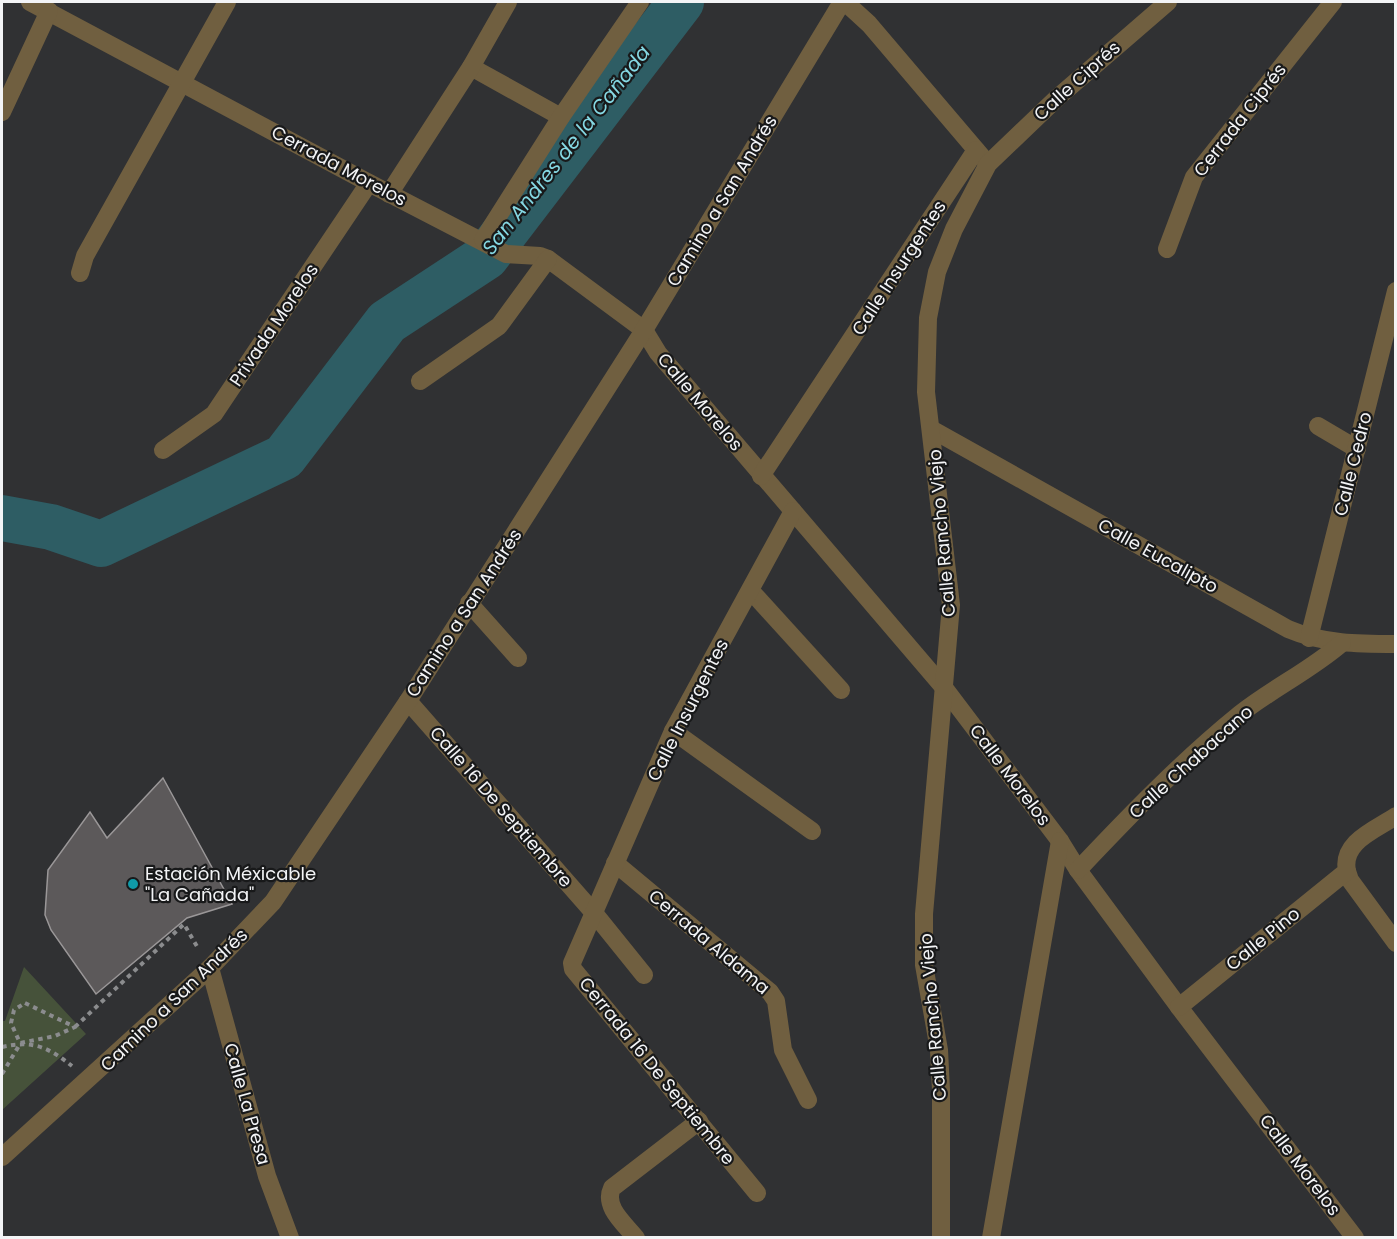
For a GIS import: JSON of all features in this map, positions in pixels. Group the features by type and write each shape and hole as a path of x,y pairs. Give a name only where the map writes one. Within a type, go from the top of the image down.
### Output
{"street":[{"name":"Cerrada Morelos","path":"30,2 389,194 486,241 506,254 540,256 548,259 644,330"},
{"path":"80,273 85,256 227,2"},
{"path":"389,194 471,67 508,2"},
{"path":"486,241 561,117 640,2"},
{"path":"844,2 869,24 982,157"},
{"name":"Camino a San Andrés","path":"2,1157 210,968 273,902 408,701 644,330 844,2"},
{"name":"Calle Ciprés","path":"982,157 1057,98 1168,2"},
{"name":"Cerrada Ciprés","path":"1167,249 1194,177 1333,2"},
{"path":"2,112 49,11"},
{"path":"471,67 561,117"},
{"name":"Calle Rancho Viejo","path":"940,1238 939,1050 924,965 924,924 951,604 933,430 926,392 926,358 928,318 937,272 982,157"},
{"name":"Calle Insurgentes","path":"761,476 982,157"},
{"name":"Privada Morelos","path":"163,450 214,414 369,183"},
{"path":"420,381 499,326 548,259"},
{"name":"Calle Cedro","path":"1309,638 1395,291"},
{"name":"Calle Morelos","path":"644,330 658,353 761,476 945,689 1060,841 1078,870 1179,1007 1355,1238"},
{"path":"1318,426 1357,449"},
{"name":"Calle Eucalipto","path":"933,430 1288,629 1309,638 1342,643 1395,644"},
{"name":"Calle Insurgentes","path":"594,913 673,732 793,511"},
{"path":"751,591 841,690"},
{"path":"469,603 519,658"},
{"name":"Calle Chabacano","path":"1078,870 1132,813 1241,713 1324,659 1342,643"},
{"name":"Calle 16 De Septiembre","path":"408,701 594,913 644,975"},
{"path":"673,732 812,831"},
{"path":"1395,816 1351,846 1347,854 1347,871 1350,880 1395,944"},
{"path":"991,1238 1060,841"},
{"name":"Cerrada Aldama","path":"615,863 770,992 776,1001 783,1050 808,1100"},
{"name":"Calle Pino","path":"1179,1007 1347,871"},
{"name":"Cerrada 16 De Septiembre","path":"594,913 573,956 573,969 757,1193"},
{"name":"Calle La Presa","path":"210,968 267,1176 290,1238"},
{"path":"636,1238 611,1207 609,1197 612,1188 699,1121"}],"path":[{"path":"2,1047 55,1036 75,1027 184,924 210,968"},
{"path":"20,1043 11,1023 14,1010 25,1003 75,1027"},
{"path":"20,1043 51,1049 89,1080"},
{"path":"2,1074 20,1043"}],"green space":[{"path":"24,967 86,1034 2,1110 2,1021 5,1021"}],"building":[{"name":"Estación Méxicable \"La Cañada\"","path":"163,778 232,904 187,918 96,994 51,930 45,915 48,870 90,812 107,838"}],"waterway":[{"name":"San Andres de la Cañada","path":"2,518 51,527 101,544 284,457 387,322 486,257 681,2"}],"place":[{"name":"Estación Méxicable \"La Cañada\"","path":"133,884"}]}
